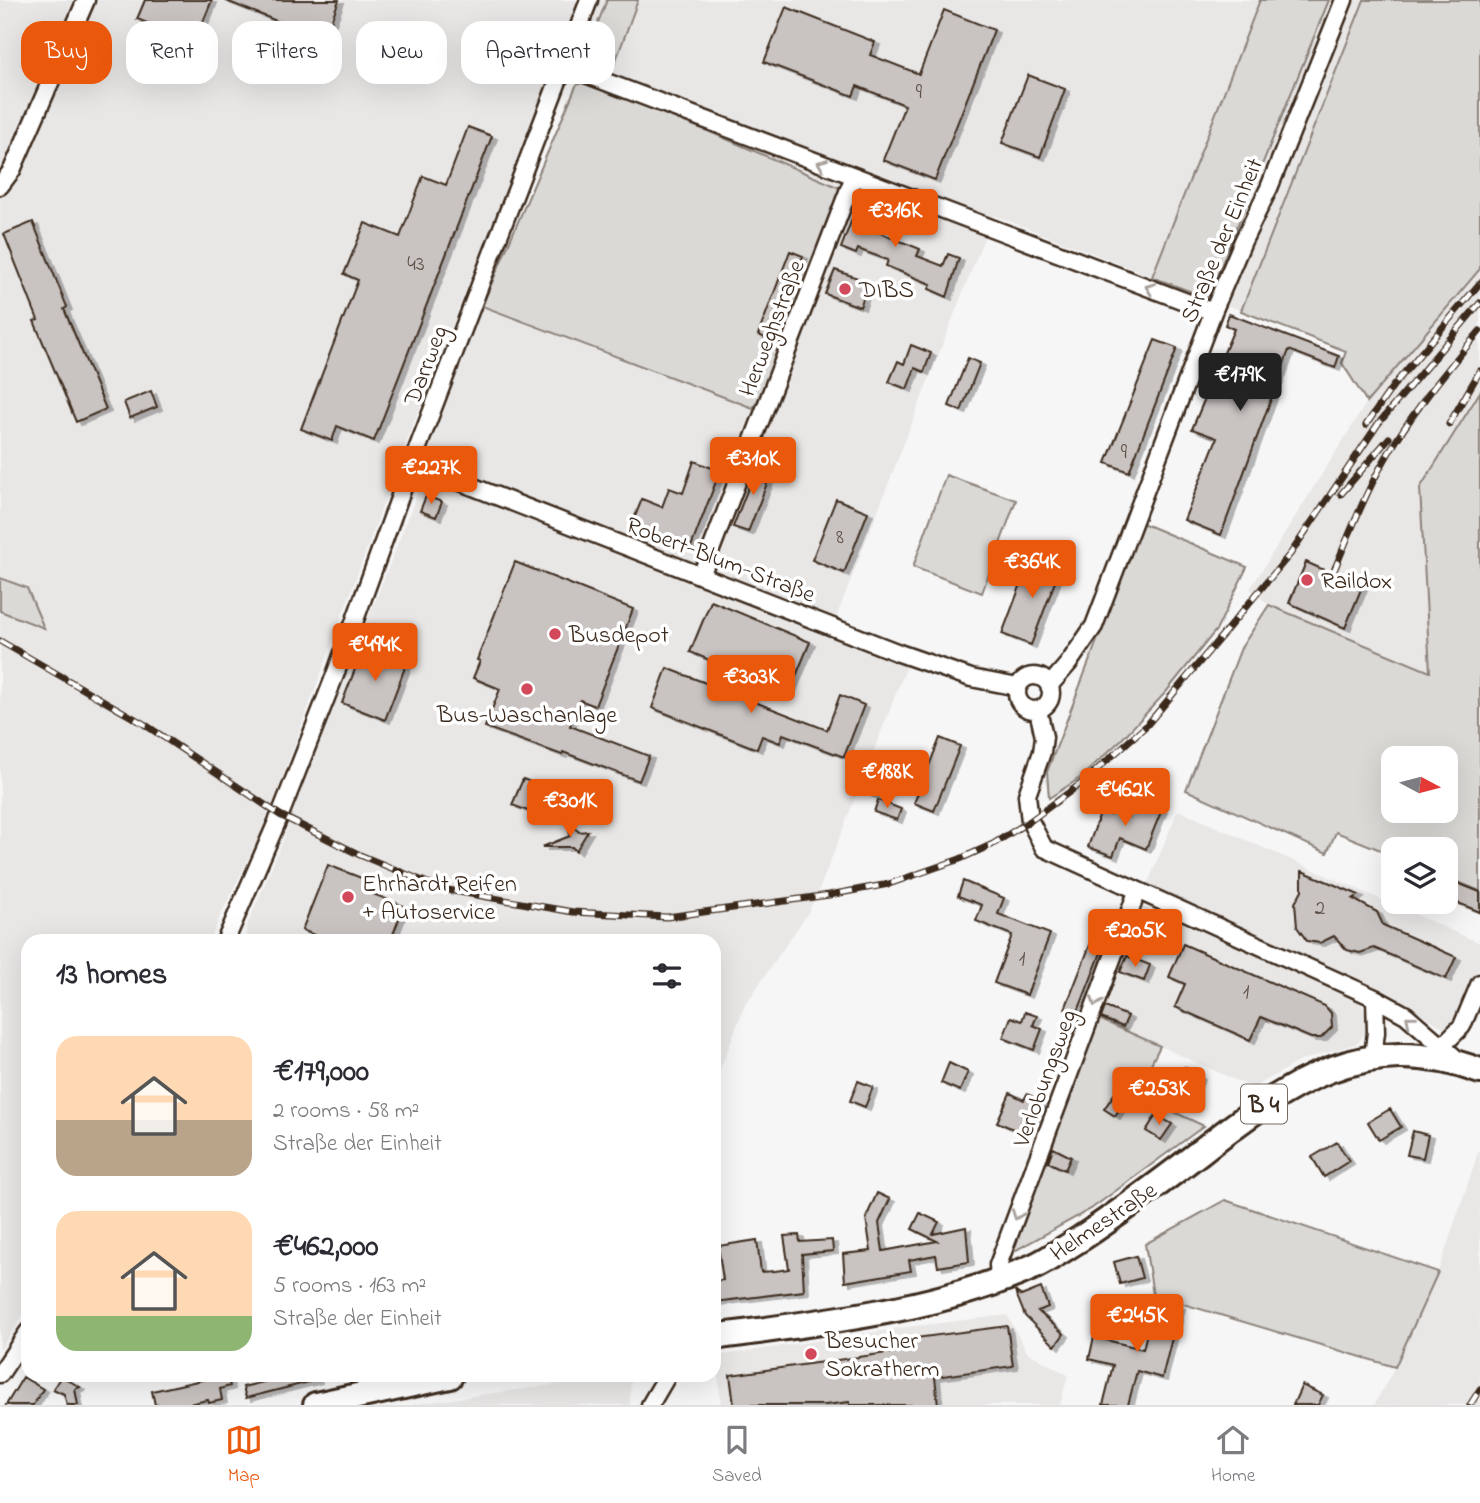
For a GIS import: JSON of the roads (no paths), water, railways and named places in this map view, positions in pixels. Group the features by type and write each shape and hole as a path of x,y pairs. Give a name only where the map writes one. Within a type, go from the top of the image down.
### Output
{"main road":[{"name":"Helmestraße","path":"721,1336 934,1300 1036,1266 1094,1230 1251,1112 1309,1078 1373,1057 1401,1055 1426,1057 1472,1068"},
{"path":"317,1405 422,1382"}],"street":[{"path":"0,186 12,170 86,0"},
{"name":"Darrweg","path":"581,21 589,0"},
{"name":"Straße der Einheit","path":"1038,710 1047,704 1051,697 1049,686 1094,626 1213,312 1242,241 1269,188 1345,0"},
{"name":"Darrweg","path":"229,934 280,816 330,688 412,463 557,84"},
{"path":"611,84 1213,312"},
{"name":"Herweghstraße","path":"701,576 854,176"},
{"name":"Robert-Blum-Straße","path":"412,463 958,674 1018,687"},
{"path":"1049,686 1042,678 1028,677 1016,692 1022,706 1038,710 1044,737 1042,752 1027,795 1030,821 1044,848 1375,999 1406,1015 1472,1068"},
{"name":"Verlobungsweg","path":"999,1280 998,1265 1137,892"},
{"path":"1442,1046 1462,1026 1480,983"},
{"path":"1373,1057 1376,1032 1375,999"},
{"path":"0,1374 21,1342"},
{"path":"650,1405 663,1382"}],"railway":[{"path":"1366,425 1393,386 1480,283"},
{"path":"0,641 144,724 280,815 360,855 442,889 573,912 667,917 889,884 960,859 993,844 1083,782 1147,725 1291,553 1378,424 1480,303"},
{"path":"1333,573 1366,495 1390,451 1426,398 1480,331"},
{"path":"1449,424 1480,371"},
{"path":"1341,494 1389,438"},
{"path":"1470,1405 1480,1389"}],"place":[{"name":"DIBS","path":"845,289"},
{"name":"Raildox","path":"1307,580"},
{"name":"Busdepot","path":"555,634"},
{"name":"Bus-Waschanlage","path":"527,689"},
{"name":"Ehrhardt Reifen + Autoservice","path":"348,897"},
{"name":"Besucher Sokratherm","path":"811,1354"}]}
